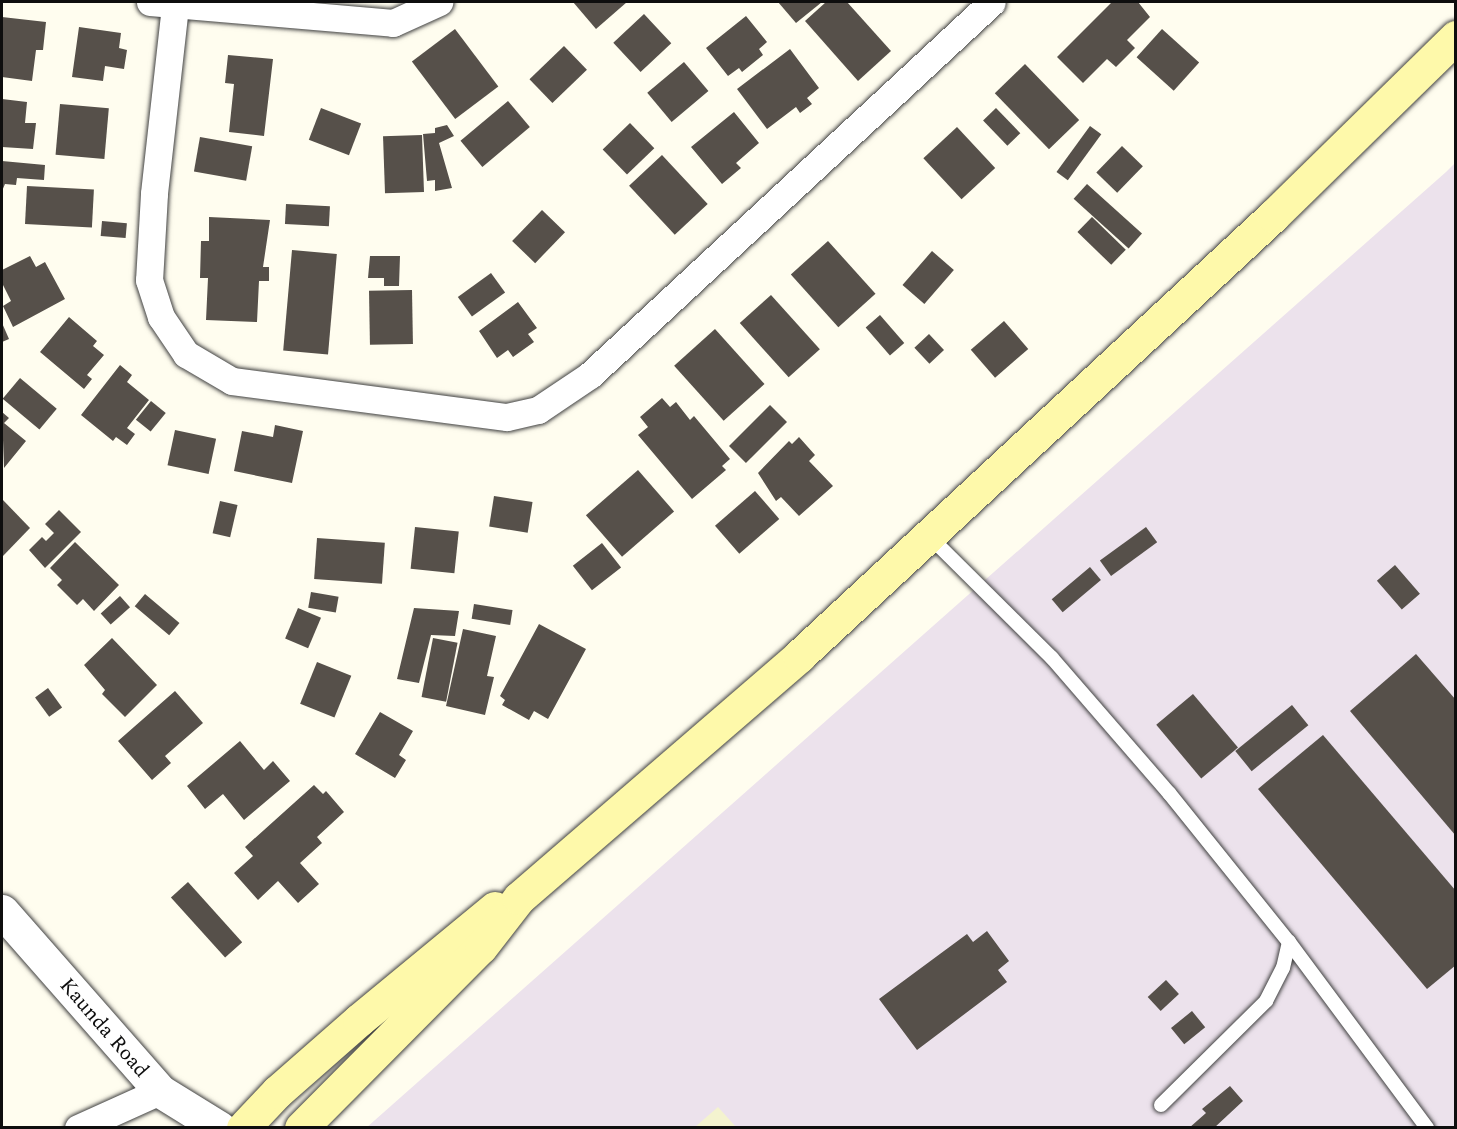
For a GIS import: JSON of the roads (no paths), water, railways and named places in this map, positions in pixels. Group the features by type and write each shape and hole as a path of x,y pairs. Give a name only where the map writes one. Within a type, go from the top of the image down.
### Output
{"main road":[{"path":"306,1121 481,946 519,898 698,746 1273,216 1455,37"},
{"path":"243,1128 277,1092 440,951 495,908 519,898"}],"street":[{"path":"439,2 393,23 162,4 149,280 161,317 186,354 232,381 507,417 538,410 590,375 992,2"},
{"name":"Kaunda Road","path":"2,911 160,1091 220,1128"},
{"path":"78,1128 160,1091"}],"lane":[{"path":"927,535 1052,658 1169,793 1289,942 1427,1128"},
{"path":"1161,1105 1266,1001 1283,968 1289,942"}]}
